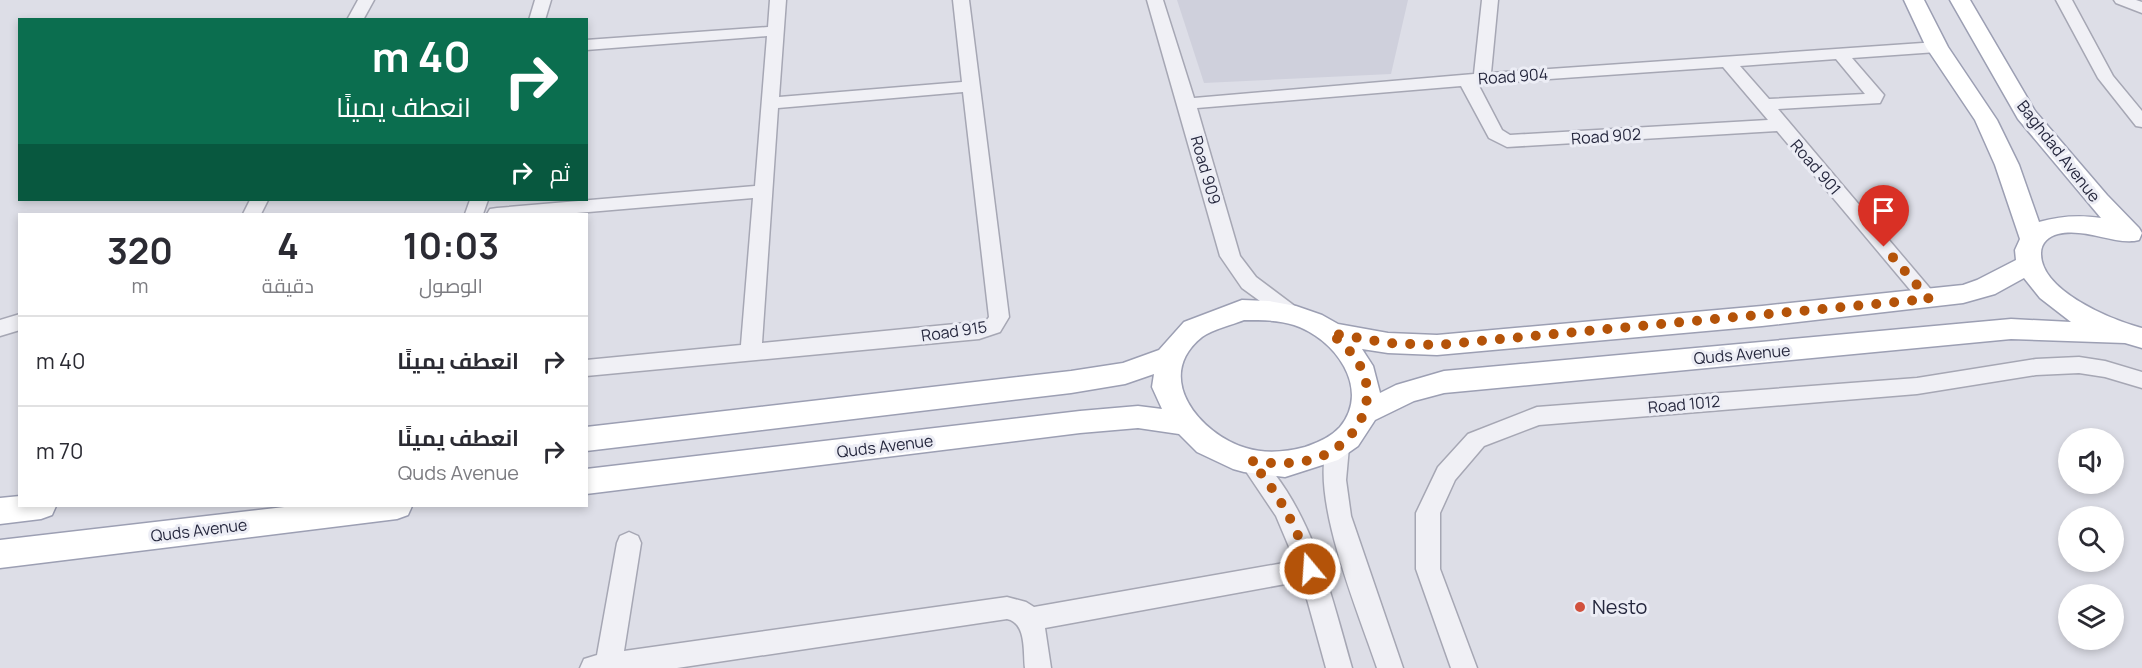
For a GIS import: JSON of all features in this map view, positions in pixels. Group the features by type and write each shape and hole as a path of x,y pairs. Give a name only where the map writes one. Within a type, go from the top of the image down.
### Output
{"main road":[{"path":"1914,0 1937,47 1986,120 2007,165 2038,279 2052,295 2073,310 2097,324 2133,336"},
{"name":"Baghdad Avenue","path":"1960,0 2026,114 2098,201 2135,236"},
{"path":"1330,333 1388,343 1437,345 1929,299 1963,294 1986,287 2031,251 2046,228 2069,224 2097,226 2135,236"},
{"path":"1242,310 1267,310 1293,315 1330,333 1346,345 1358,360 1365,377 1368,394 1365,412 1351,436 1338,447 1320,456 1298,462 1275,464 1251,461 1212,447 1183,423 1170,401 1165,379 1169,357 1188,332 1217,315 1242,310"},
{"name":"Quds Avenue","path":"1365,412 1406,393 1444,382 2011,329 2044,328 2133,336"},
{"path":"588,439 1071,382 1125,373 1169,357"},
{"name":"Quds Avenue","path":"588,482 1080,422 1138,417 1183,423"},
{"path":"0,511 30,507"},
{"name":"Quds Avenue","path":"0,554 389,507"}],"street":[{"path":"356,18 366,0"},
{"path":"538,18 543,0"},
{"path":"751,353 778,0"},
{"name":"Road 915","path":"588,368 980,331 993,327 999,317 962,0"},
{"name":"Road 909","path":"1155,0 1233,263 1250,284 1293,315"},
{"path":"1474,79 1490,0"},
{"path":"2064,0 2106,78 2139,113"},
{"path":"2122,0 2142,8"},
{"path":"588,45 776,31"},
{"name":"Road 904","path":"1187,104 1474,79 1937,47"},
{"path":"1763,105 1874,99 1875,95 1840,54"},
{"name":"Road 901","path":"1728,62 1929,299"},
{"name":"Road 902","path":"1474,79 1495,134 1507,141 1779,124"},
{"path":"770,103 972,86"},
{"path":"509,213 764,191"},
{"path":"0,328 18,323"},
{"name":"Road 1012","path":"1464,668 1428,569 1428,513 1446,474 1476,440 1537,416 1917,386 2036,367 2079,365 2105,369 2142,380"},
{"path":"1338,447 1334,480 1339,516 1390,668"},
{"path":"1251,461 1268,481 1303,545 1338,668"},
{"path":"628,543 603,667 1007,608 1020,610 1030,619 1033,625 1038,668"},
{"path":"1030,619 1310,569"}],"shaded area":[{"path":"1177,0 1408,0 1391,74 1204,83"}],"place":[{"name":"Nesto","path":"1580,607"}],"route":[{"path":"1310,569 1303,545 1282,502 1251,461 1275,464 1298,462 1320,456 1338,447 1351,436 1359,424 1365,412 1368,394 1365,377 1358,360 1346,345 1330,333 1388,343 1437,345 1929,299 1884,247"}]}
